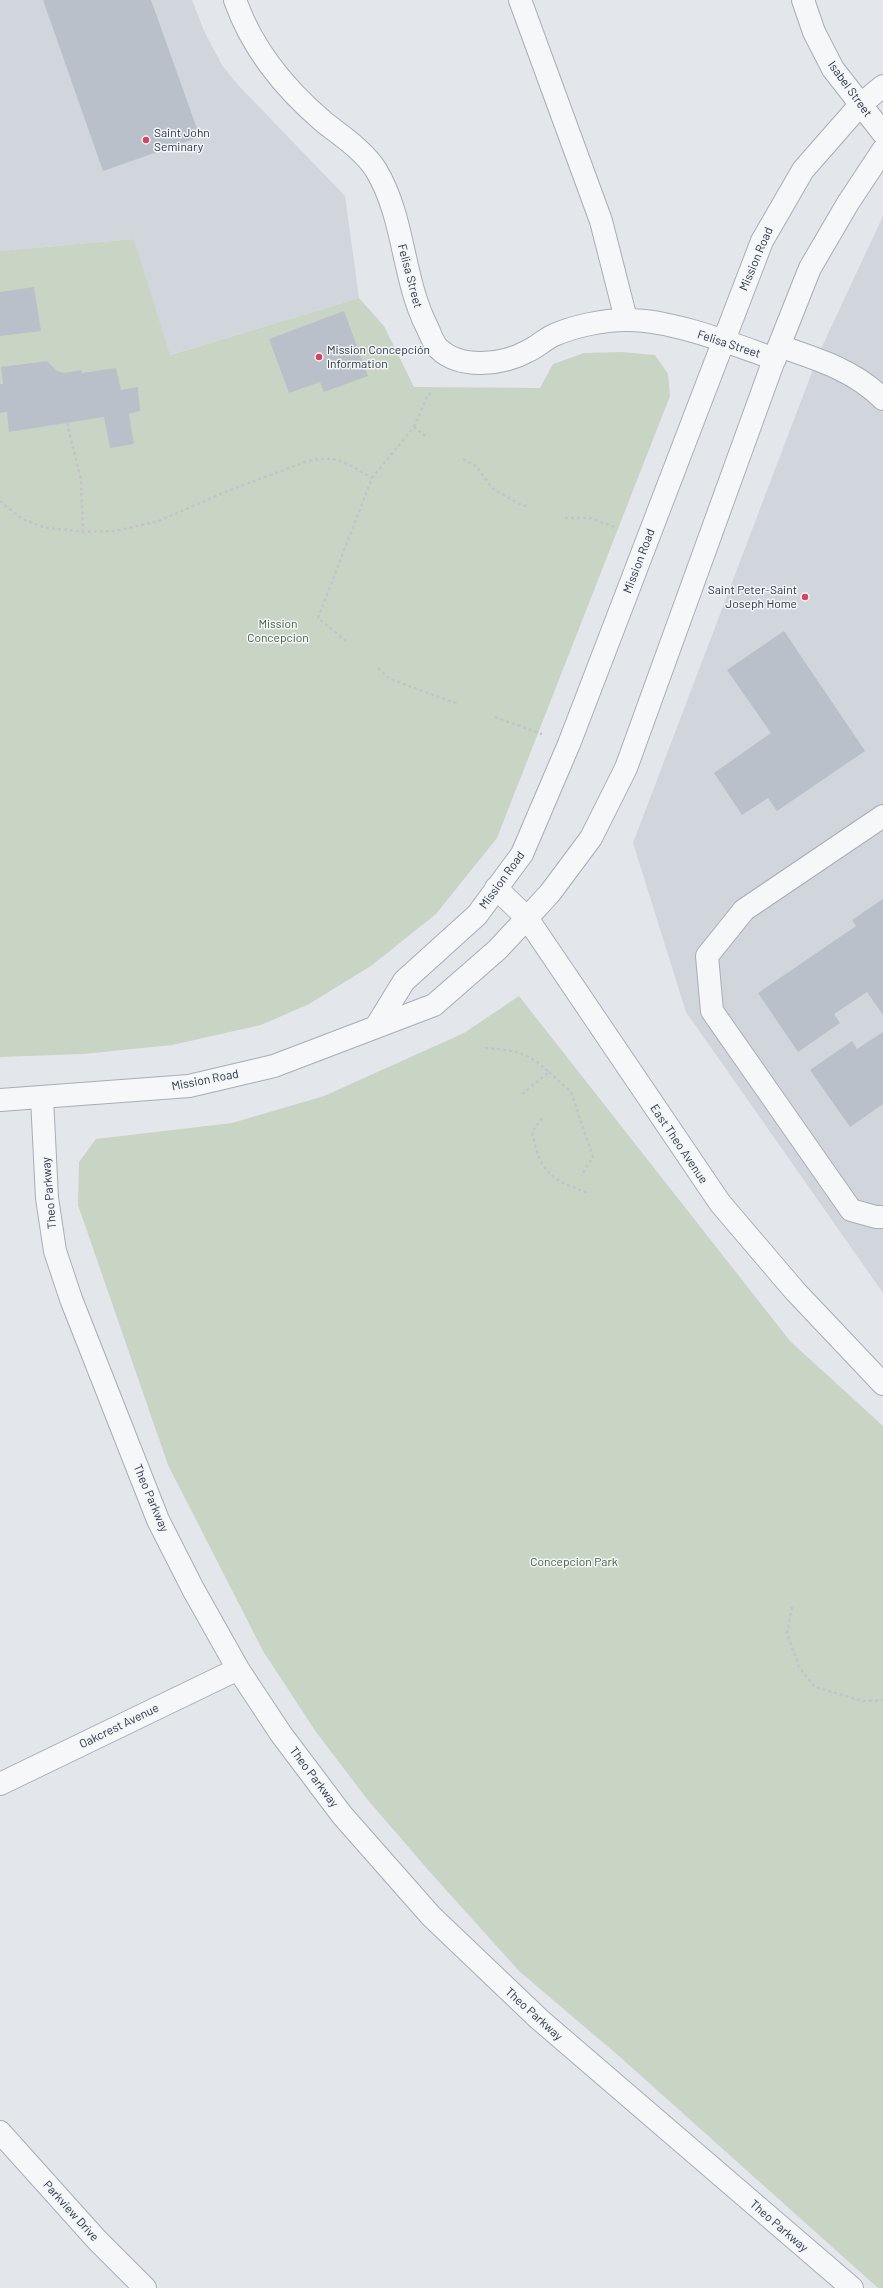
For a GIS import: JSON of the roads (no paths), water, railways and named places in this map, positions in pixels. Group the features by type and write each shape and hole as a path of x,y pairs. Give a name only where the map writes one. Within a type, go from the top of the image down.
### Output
{"street":[{"name":"Felisa Street","path":"235,0 241,17 265,60 296,96 354,145 375,169 390,200 416,305 437,347 458,360 499,363 528,352 554,335 590,325 626,320 668,325 723,341 835,366 872,388 883,399"},
{"path":"520,0 601,221 626,320"},
{"name":"Isabel Street","path":"802,0 814,32 833,69 860,105 883,132"},
{"name":"Mission Road","path":"377,1025 404,981 477,914 522,854 569,744 762,241 803,170 860,105 883,86"},
{"name":"Mission Road","path":"0,1100 189,1086 274,1066 377,1025 434,1005 497,950 527,918 550,893 591,838 626,768 777,352 810,268 848,203 883,150"},
{"path":"883,816 744,910 707,956 712,1012 851,1210 876,1217 883,1217"},
{"name":"East Theo Avenue","path":"496,888 527,918 720,1203 795,1291 883,1384"},
{"name":"Theo Parkway","path":"42,1098 47,1198 55,1251 71,1299 158,1520 193,1589 238,1669 281,1734 342,1815 431,1916 539,2019 852,2288"},
{"name":"Oakcrest Avenue","path":"0,1784 238,1669"},
{"name":"Parkview Drive","path":"0,2132 97,2240 145,2288"}],"place":[{"name":"Saint John Seminary","path":"146,140"},
{"name":"Mission Concepción Information","path":"319,357"},
{"name":"Saint Peter-Saint Joseph Home","path":"805,597"}],"park label":[{"name":"Mission Concepcion","path":"278,631"},
{"name":"Concepcion Park","path":"574,1562"}]}
